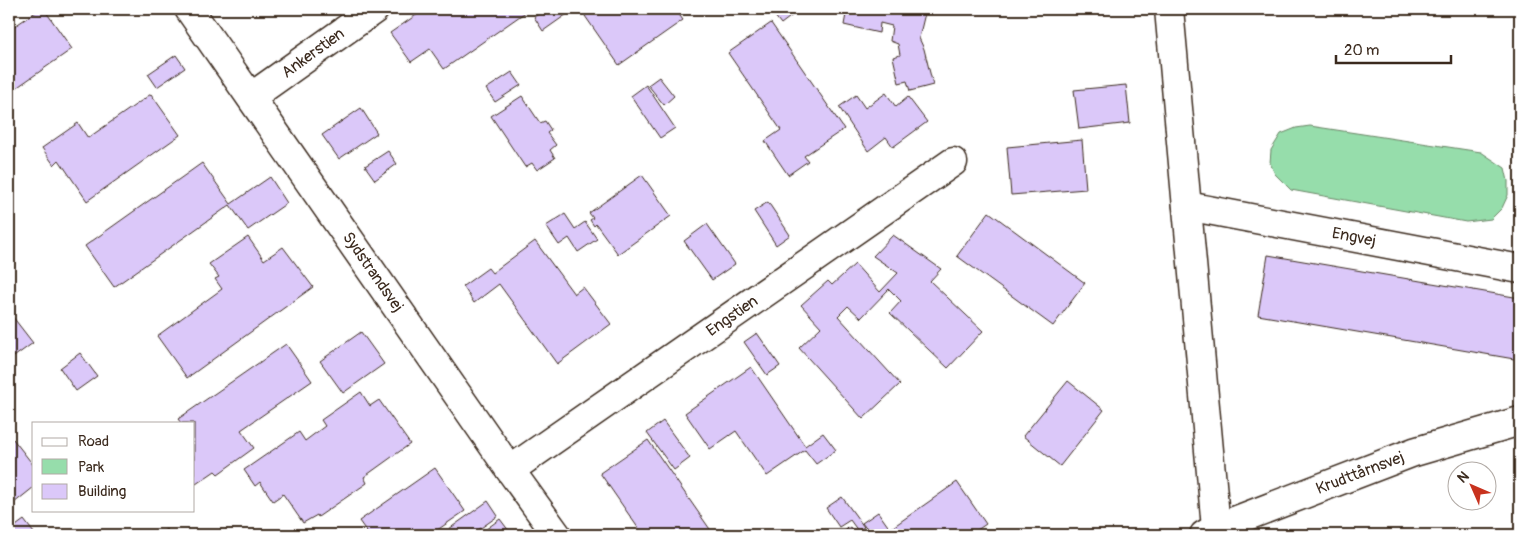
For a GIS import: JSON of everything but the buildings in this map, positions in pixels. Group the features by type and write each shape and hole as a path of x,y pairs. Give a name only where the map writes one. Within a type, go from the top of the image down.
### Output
{"street":[{"name":"Sydstrandsvej","path":"189,9 557,535"},
{"name":"Ankerstien","path":"251,97 375,9"},
{"path":"1169,9 1187,206 1210,532"},
{"name":"Engstien","path":"510,470 953,162"},
{"name":"Engvej","path":"1187,206 1520,269"},
{"name":"Krudttårnsvej","path":"1210,532 1414,452 1520,421"}],"green space":[{"path":"1310,126 1481,152 1505,168 1508,181 1508,195 1502,208 1491,219 1466,222 1291,190 1275,174 1270,163 1271,150 1281,134 1296,128"}]}
